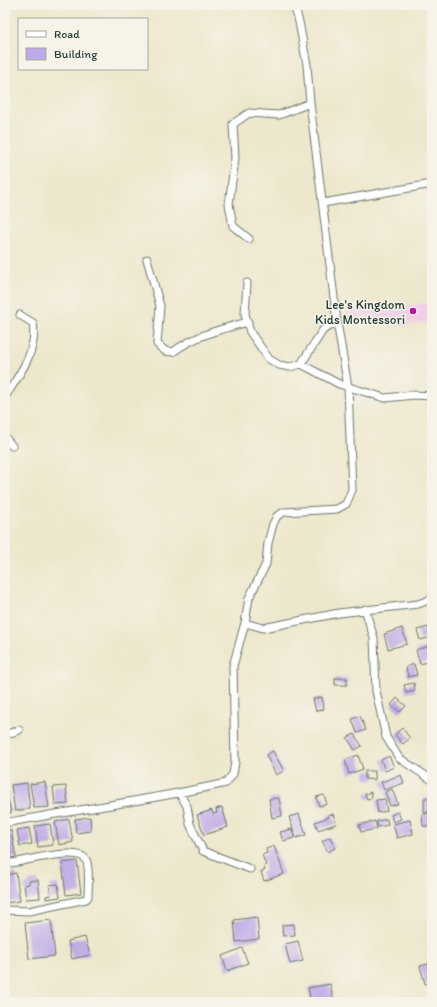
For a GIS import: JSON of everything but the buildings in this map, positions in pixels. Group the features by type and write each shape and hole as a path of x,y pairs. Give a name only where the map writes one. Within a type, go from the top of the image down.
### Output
{"street":[{"path":"5,823 98,806 179,794 226,782 233,774 235,762 233,666 245,623 249,598 266,564 268,543 277,516 284,512 337,509 346,504 352,490 348,387 337,322 310,103 307,65 299,22 294,5"},
{"path":"249,240 233,226 229,204 235,158 233,124 249,113 279,115 310,103"},
{"path":"323,203 432,184"},
{"path":"147,259 160,306 157,344 165,351 173,352 183,344 211,332 248,322"},
{"path":"247,283 245,314 250,332 269,360 279,365 290,367 300,364 323,330 337,322"},
{"path":"5,397 32,351 35,335 33,324 20,315"},
{"path":"300,364 348,387 385,398 414,395 432,396"},
{"path":"5,437 12,446"},
{"path":"245,623 264,628 365,609 402,607 432,599"},
{"path":"365,609 374,638 376,691 386,737 399,758 432,780"},
{"path":"5,735 19,730"},
{"path":"179,794 187,806 190,824 203,851 250,869"},
{"path":"5,864 65,853 82,856 86,859 88,864 88,897 86,899 29,911 5,910"}],"shaded area":[{"path":"429,303 432,322 389,327 385,318 348,320 347,311"}],"place":[{"name":"Lee's Kingdom Kids Montessori","path":"413,311"}]}
